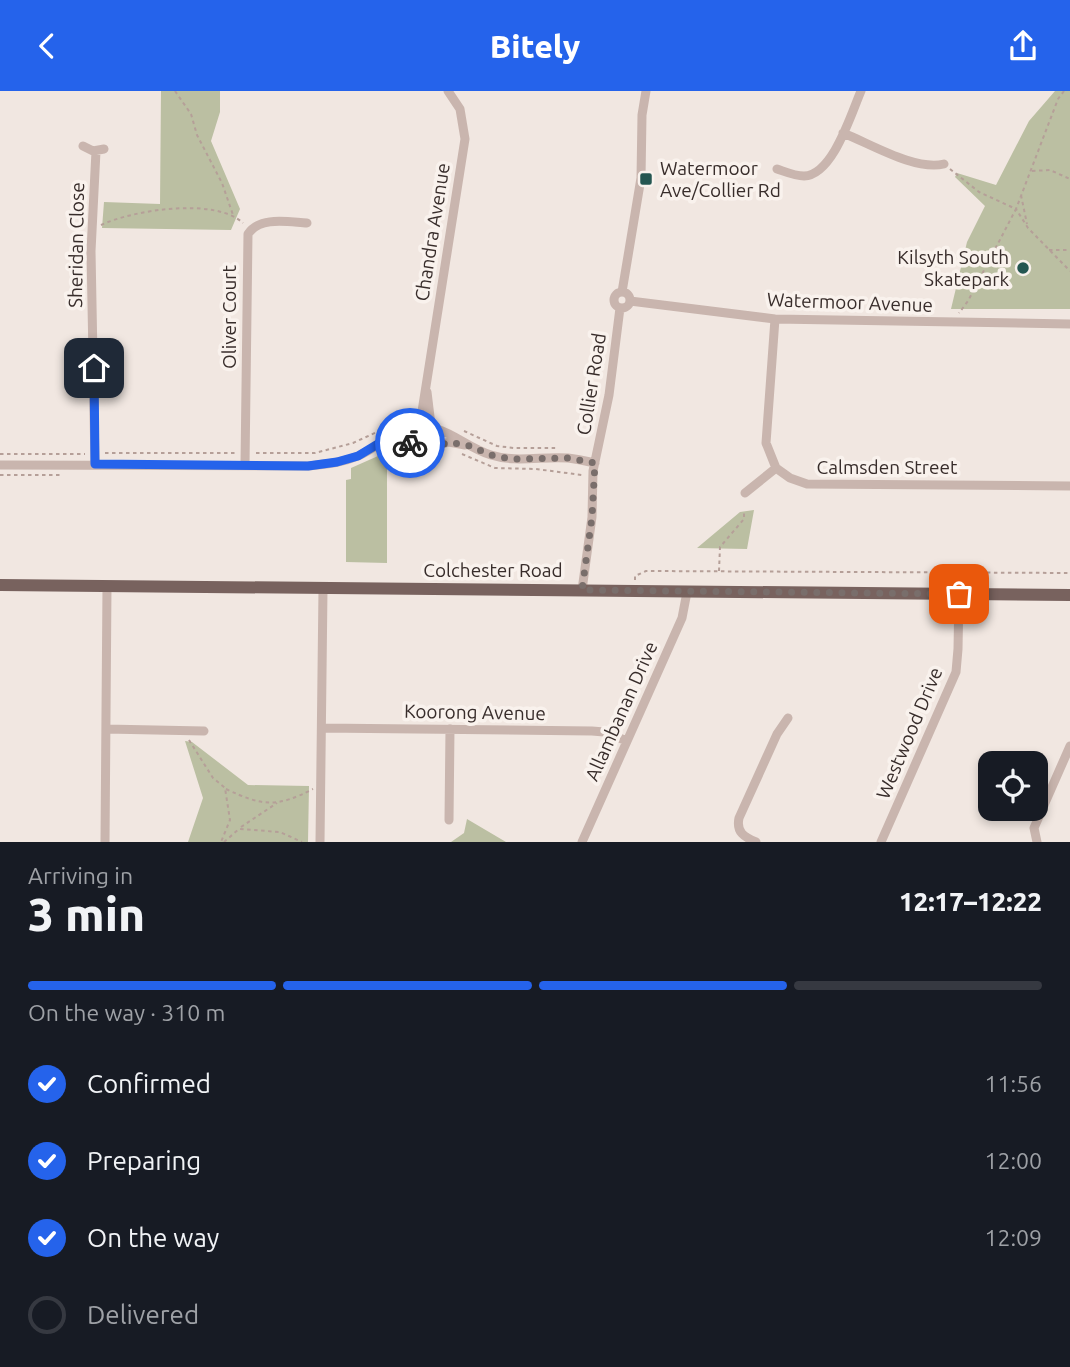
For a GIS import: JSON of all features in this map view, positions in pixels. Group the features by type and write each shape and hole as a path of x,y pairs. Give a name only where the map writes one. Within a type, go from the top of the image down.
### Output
{"main road":[{"name":"Colchester Road","path":"0,585 1070,595"}],"street":[{"name":"Chandra Avenue","path":"416,427 426,383 465,139 463,118 448,91"},
{"path":"622,292 641,178 642,115 646,91"},
{"path":"777,169 804,176 819,171 826,165 861,91"},
{"path":"843,133 919,164 934,166 944,163"},
{"name":"Sheridan Close","path":"82,146 100,150 91,251 95,464"},
{"name":"Oliver Court","path":"245,465 248,234 261,223 307,223"},
{"path":"622,292 629,296 630,301 626,307 620,308 614,299 622,292"},
{"name":"Watermoor Avenue","path":"630,301 775,319 1070,324"},
{"name":"Collier Road","path":"582,590 592,517 595,463 610,395 620,308"},
{"path":"745,493 776,468 766,443 775,319"},
{"name":"Chandra Avenue","path":"426,383 434,427"},
{"path":"0,464 308,466 358,456 397,432 416,427 434,427 491,455 511,459 567,458 595,463"},
{"path":"411,443 416,427"},
{"path":"434,427 438,438 435,446"},
{"path":"386,439 411,443 423,451 449,442 470,446"},
{"name":"Calmsden Street","path":"776,468 790,478 807,484 1070,486"},
{"path":"105,842 107,586"},
{"path":"320,842 323,589"},
{"name":"Allambanan Drive","path":"582,842 682,618 687,592"},
{"name":"Westwood Drive","path":"881,842 956,672 959,594"},
{"path":"756,842 741,834 738,818 777,734 788,718"},
{"name":"Koorong Avenue","path":"322,728 592,731 604,732 627,741"},
{"path":"106,729 204,731"},
{"path":"449,820 450,729"},
{"path":"1034,841 1034,828 1070,746"}],"path":[{"path":"175,91 191,114 197,135 222,183 234,216"},
{"path":"951,323 968,301 1016,209 1058,99 1064,91"},
{"path":"944,163 979,193 1016,209 1028,228 1070,271"},
{"path":"1032,171 1050,170 1070,179"},
{"path":"1021,194 1028,228"},
{"path":"93,229 118,217 203,209 234,216 247,227"},
{"path":"1048,249 1070,250"},
{"path":"103,453 315,453 353,443 394,425"},
{"path":"457,427 497,446 558,448"},
{"path":"0,454 86,454"},
{"path":"719,571 720,547 744,519 744,511"},
{"path":"635,576 646,571 1070,573"},
{"path":"183,730 203,763 225,788 252,801 278,803"},
{"path":"222,842 278,803 321,785"},
{"path":"222,842 230,820 225,788"},
{"path":"239,829 280,832 302,842"}],"green space":[{"path":"161,91 220,91 220,112 211,141 240,209 231,230 102,228 104,202 160,204"},
{"path":"1055,91 1070,91 1070,309 951,309 967,242 985,206 955,177 957,173 996,185 1029,121"},
{"path":"387,452 387,563 346,562 346,480 351,479 351,468"},
{"path":"754,510 747,549 697,548 740,512"},
{"path":"185,741 192,742 248,785 309,786 308,842 188,842 203,798"},
{"path":"467,819 506,842 451,842 464,833"}],"way so far":[{"path":"410,443 423,451 449,442 511,459 567,458 595,463 592,517 582,590 959,594"}],"place":[{"name":"Watermoor Ave/Collier Rd","path":"646,179"},
{"name":"Kilsyth South Skatepark","path":"1023,268"}],"route":[{"path":"94,368 95,464 308,466 358,456 386,439 410,443"}]}
